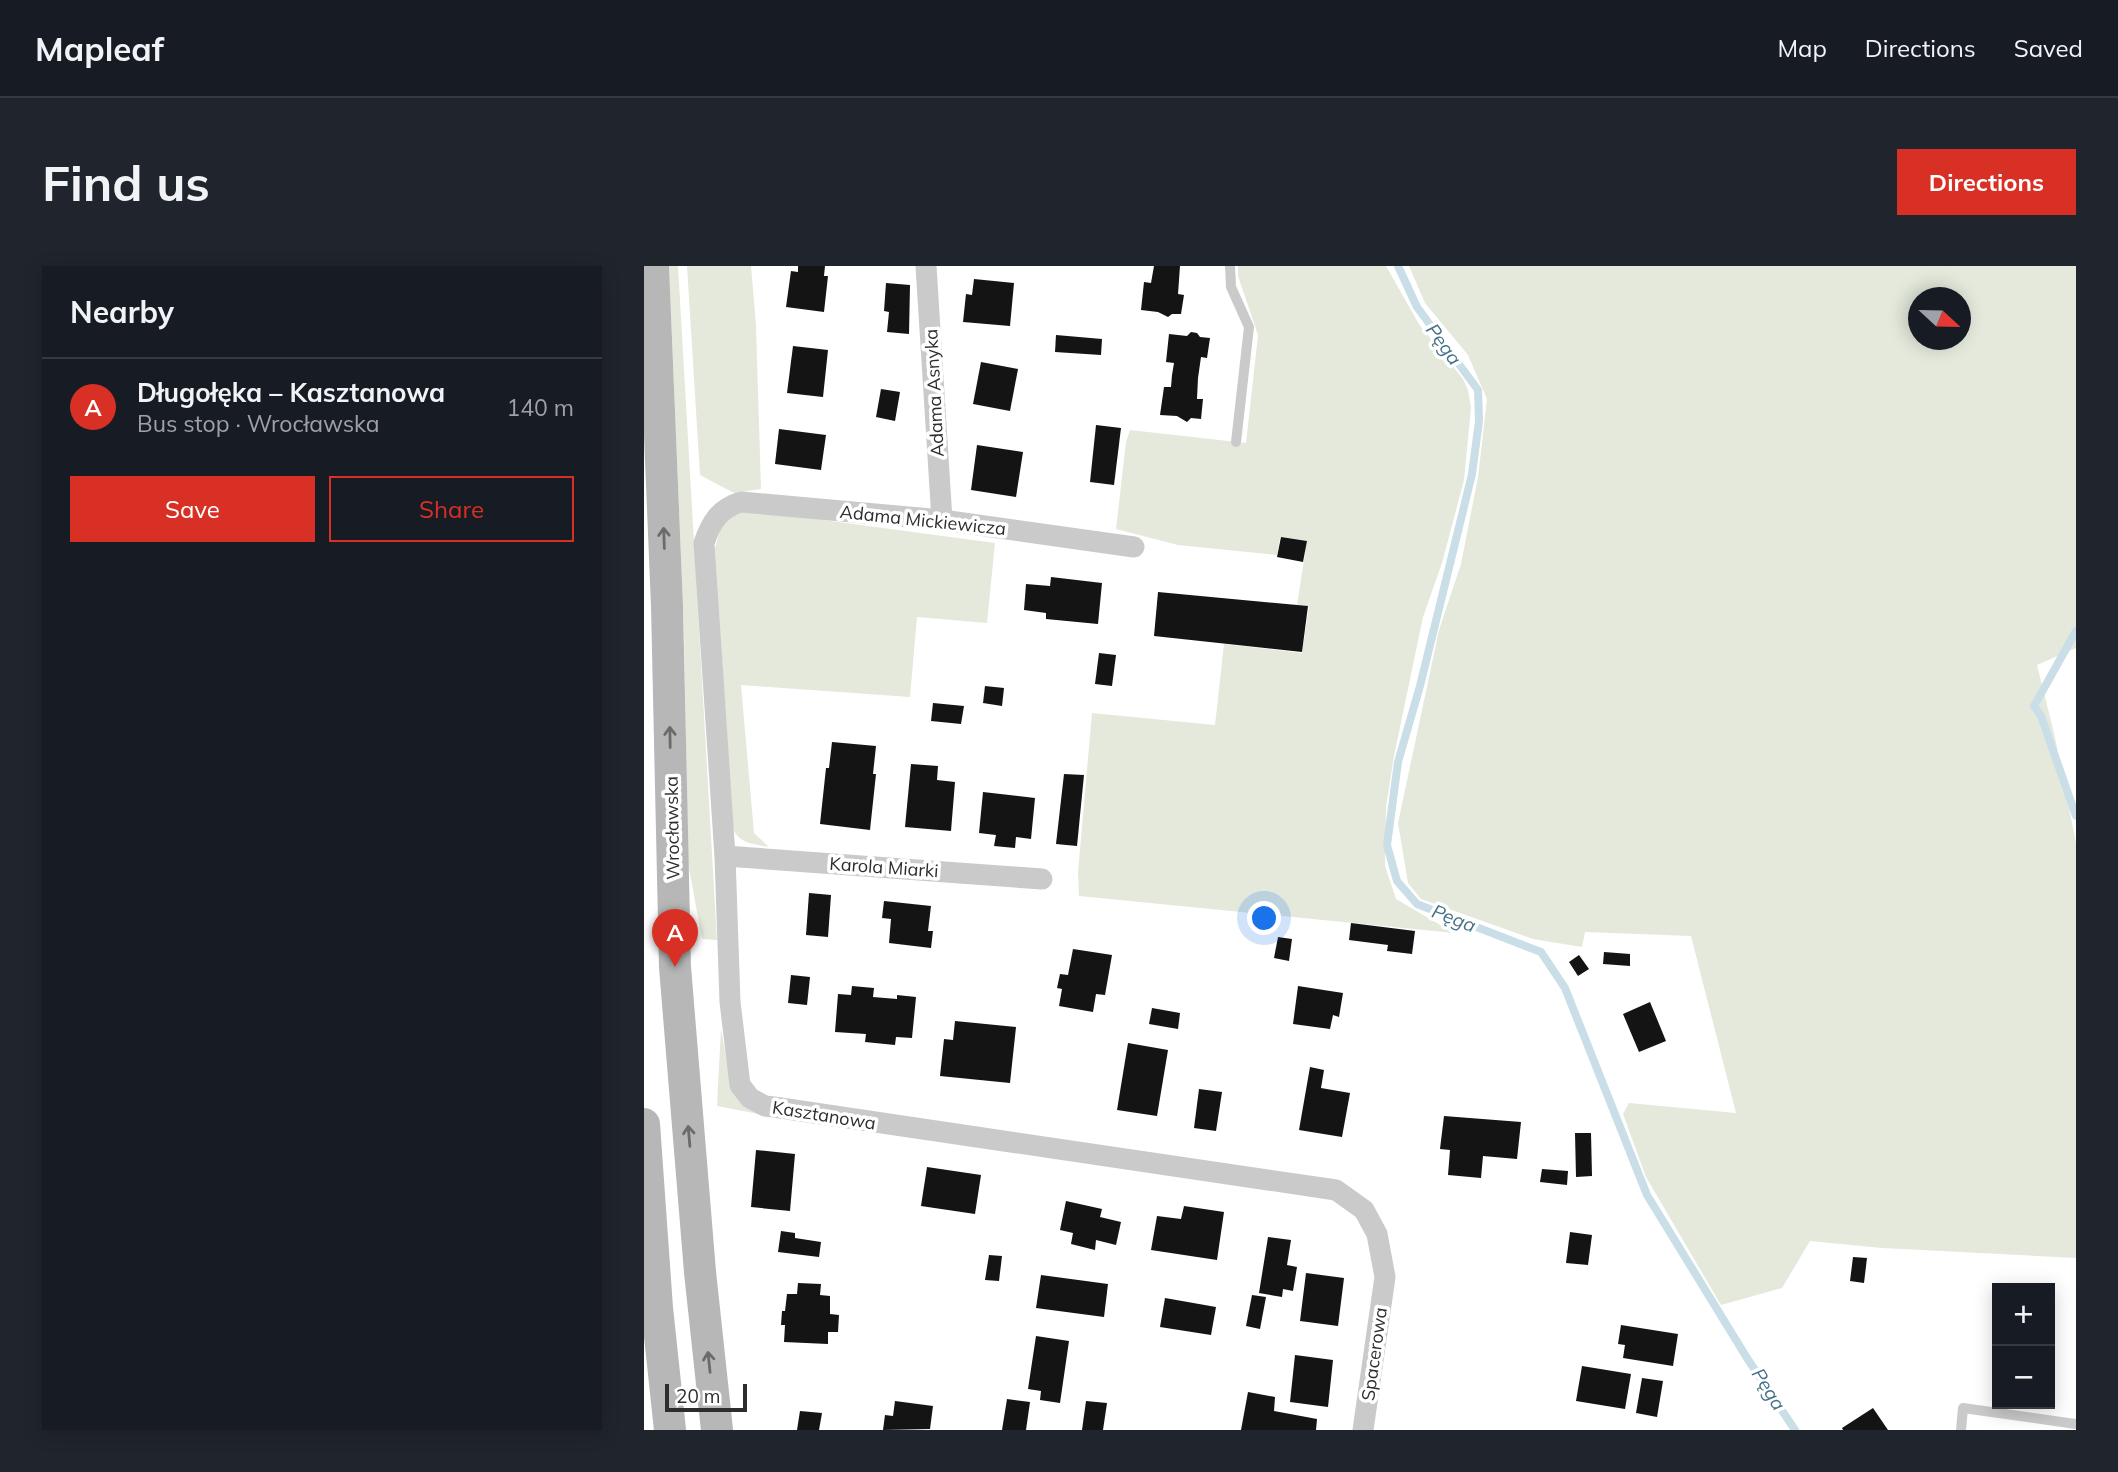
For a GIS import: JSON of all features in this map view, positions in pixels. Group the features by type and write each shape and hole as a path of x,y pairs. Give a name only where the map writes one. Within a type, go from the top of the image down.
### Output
{"main road":[{"name":"Wrocławska","path":"653,266 667,606 675,967 700,1272 717,1430"},
{"path":"644,1124 657,1308 670,1430"}],"street":[{"name":"Adama Asnyka","path":"926,266 942,520"},
{"name":"Adama Mickiewicza","path":"716,517 727,506 741,502 942,520 1134,547"},
{"name":"Kasztanowa","path":"716,517 704,542 725,856 730,1002 740,1085 750,1098 765,1106 1336,1190 1364,1210 1377,1234 1385,1277"},
{"name":"Karola Miarki","path":"725,856 1042,879"},
{"name":"Spacerowa","path":"1363,1430 1385,1277"}],"lane":[{"path":"1230,266 1231,288 1249,327 1236,442"},
{"path":"1961,1430 1963,1408 2076,1424"}],"shaded area":[{"path":"669,266 678,266 717,940 702,939 688,863 684,630"},
{"path":"687,266 751,266 756,325 761,489 734,493 700,475"},
{"path":"1238,266 1386,266 1419,324 1463,379 1468,390 1471,408 1464,480 1442,563 1423,617 1386,807 1385,866 1396,899 1454,933 1079,896 1078,872 1092,713 1215,725 1224,644 1302,653 1309,607 1297,605 1307,541 1280,537 1277,555 1178,545 1116,529 1126,442 1130,430 1246,443 1258,335 1238,276"},
{"path":"1409,266 2076,266 2076,648 2037,665 2076,843 2076,1258 1882,1248 1810,1241 1782,1288 1721,1305 1646,1177 1623,1114 1629,1103 1736,1113 1691,936 1585,932 1582,947 1533,939 1421,899 1408,883 1398,823 1439,630 1461,564 1478,477 1487,399 1468,355 1425,303"},
{"path":"748,510 995,543 987,623 917,617 910,697 741,685 754,833 769,847 739,838 733,829 715,549 724,524 733,516"},
{"path":"721,1029 732,1090 764,1115 717,1106"}],"building":[{"path":"798,266 825,266 824,276 828,276 824,312 786,307 791,271 798,272"},
{"path":"1154,266 1180,266 1178,294 1184,295 1181,314 1168,317 1158,312 1141,310 1144,282 1151,283"},
{"path":"974,279 1014,283 1010,326 963,322 966,294 972,295"},
{"path":"886,283 910,285 909,334 887,332 889,312 884,311"},
{"path":"1191,332 1210,338 1207,358 1201,357 1198,378 1197,399 1203,399 1201,419 1191,418 1187,422 1177,416 1160,415 1164,387 1171,387 1174,363 1166,362 1169,334 1187,336"},
{"path":"1056,335 1102,339 1101,355 1055,352"},
{"path":"793,346 828,350 823,397 787,393"},
{"path":"981,362 1018,369 1010,411 973,404"},
{"path":"881,389 900,392 895,421 876,417"},
{"path":"1096,425 1121,428 1114,485 1090,482"},
{"path":"779,429 826,435 821,470 775,464"},
{"path":"977,445 1023,452 1016,497 971,490"},
{"path":"1281,537 1307,541 1303,562 1277,557"},
{"path":"1051,577 1102,583 1098,624 1046,619 1046,613 1024,610 1026,584 1050,586"},
{"path":"1158,592 1308,606 1302,652 1154,636"},
{"path":"1099,653 1116,655 1112,686 1095,684"},
{"path":"985,686 1004,688 1002,706 983,703"},
{"path":"933,703 964,706 961,724 931,721"},
{"path":"832,742 876,746 870,830 820,824 826,768 829,768"},
{"path":"911,764 938,766 937,780 955,782 951,831 905,827"},
{"path":"1064,774 1084,775 1077,846 1056,844"},
{"path":"983,792 1035,798 1031,839 1016,837 1015,848 994,846 996,835 979,833"},
{"path":"809,893 831,895 828,937 806,935"},
{"path":"884,901 931,906 928,931 933,931 931,948 889,943 891,919 882,918"},
{"path":"1351,923 1415,931 1412,954 1387,951 1388,945 1349,940"},
{"path":"1278,937 1292,939 1289,961 1274,958"},
{"path":"1073,949 1112,955 1105,995 1096,994 1093,1012 1059,1006 1062,989 1057,988 1060,974 1068,975"},
{"path":"1604,952 1630,954 1630,966 1603,964"},
{"path":"1579,955 1589,969 1578,976 1569,962"},
{"path":"791,975 810,977 807,1005 788,1003"},
{"path":"852,986 874,988 873,997 916,997 912,1038 896,1037 895,1045 865,1042 866,1034 835,1032 838,994 851,995"},
{"path":"1298,986 1343,993 1339,1017 1333,1015 1330,1029 1293,1024"},
{"path":"1650,1002 1666,1041 1639,1052 1623,1014"},
{"path":"1152,1008 1180,1013 1178,1029 1149,1024"},
{"path":"955,1021 1016,1027 1010,1083 940,1076 944,1039 953,1040"},
{"path":"1128,1043 1168,1050 1157,1116 1117,1110"},
{"path":"1310,1067 1324,1070 1321,1088 1350,1093 1342,1137 1299,1130"},
{"path":"1199,1089 1222,1092 1216,1131 1194,1128"},
{"path":"1444,1116 1521,1122 1517,1159 1483,1156 1481,1178 1448,1175 1450,1150 1440,1149"},
{"path":"1575,1133 1591,1133 1592,1176 1576,1177"},
{"path":"756,1150 795,1154 790,1211 751,1207"},
{"path":"927,1167 981,1175 975,1214 921,1206"},
{"path":"1542,1169 1568,1171 1567,1185 1540,1182"},
{"path":"1066,1201 1102,1209 1100,1217 1121,1222 1116,1245 1096,1240 1095,1250 1071,1244 1073,1233 1060,1230"},
{"path":"1184,1206 1224,1212 1217,1260 1151,1250 1157,1216 1181,1219"},
{"path":"781,1231 795,1233 795,1238 821,1242 819,1257 778,1252"},
{"path":"1570,1232 1592,1235 1588,1265 1566,1263"},
{"path":"1268,1237 1291,1240 1287,1265 1297,1267 1293,1291 1283,1289 1282,1297 1259,1293"},
{"path":"989,1255 1002,1256 999,1281 985,1280"},
{"path":"1853,1257 1867,1258 1864,1283 1850,1281"},
{"path":"1306,1273 1344,1278 1338,1326 1300,1321"},
{"path":"1041,1275 1108,1284 1104,1317 1036,1308"},
{"path":"798,1283 821,1284 820,1295 830,1296 830,1314 839,1315 838,1332 828,1332 828,1344 784,1342 782,1311 785,1311 787,1294 797,1294"},
{"path":"1252,1295 1266,1297 1260,1329 1246,1326"},
{"path":"1165,1298 1216,1307 1211,1335 1160,1327"},
{"path":"1621,1325 1678,1334 1673,1366 1623,1358 1625,1345 1618,1344"},
{"path":"1036,1336 1069,1341 1060,1403 1040,1400 1041,1391 1028,1389"},
{"path":"1295,1355 1333,1360 1328,1407 1290,1402"},
{"path":"1582,1366 1631,1374 1625,1409 1576,1401"},
{"path":"1642,1378 1663,1381 1657,1417 1636,1413"},
{"path":"1248,1392 1275,1397 1274,1411 1317,1419 1316,1430 1241,1430"},
{"path":"1007,1399 1030,1402 1026,1430 1002,1430"},
{"path":"895,1401 933,1406 930,1429 883,1430 885,1415 893,1416"},
{"path":"1086,1401 1107,1403 1103,1430 1082,1430"},
{"path":"1873,1408 1888,1430 1843,1430 1842,1428"},
{"path":"800,1411 822,1413 819,1430 797,1430"}],"waterway":[{"name":"Pęga","path":"1398,266 1417,307 1478,390 1479,421 1472,474 1420,686 1398,762 1387,845 1397,881 1417,904 1541,952 1565,988 1647,1195 1747,1358 1795,1430"},
{"path":"2076,631 2034,706 2041,716 2076,816"}],"place":[{"name":"Długołęka – Kasztanowa","path":"675,967"}]}
